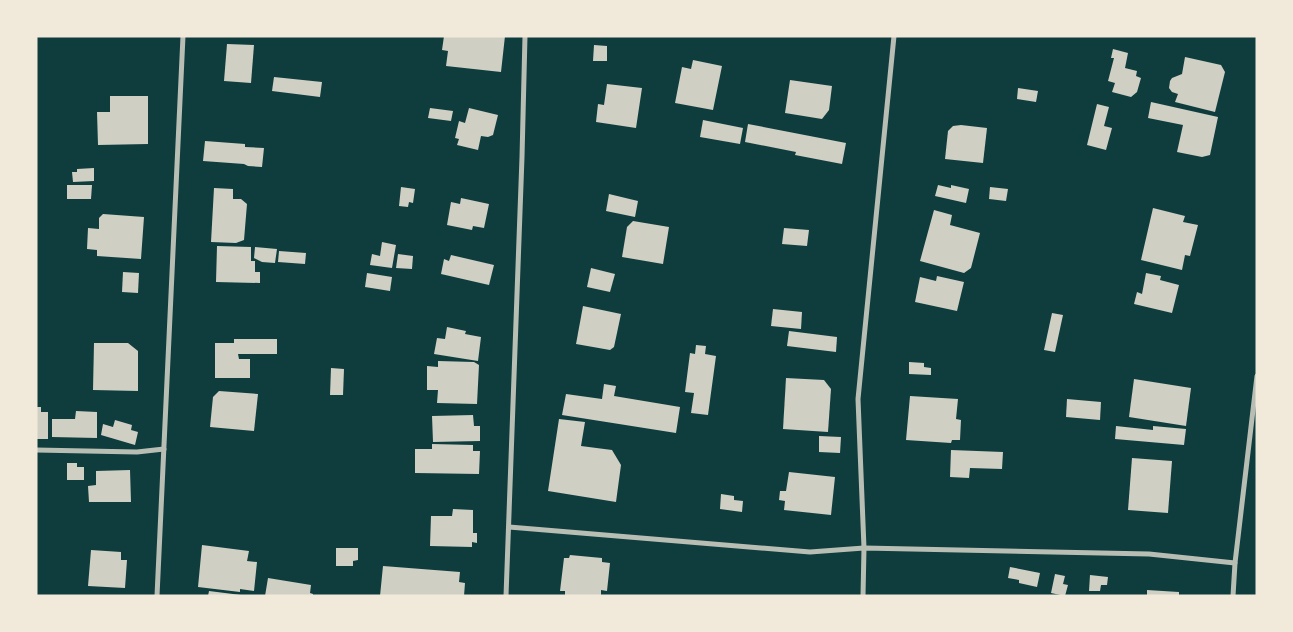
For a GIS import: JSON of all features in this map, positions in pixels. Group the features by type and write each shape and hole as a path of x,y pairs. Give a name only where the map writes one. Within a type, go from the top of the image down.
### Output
{"street":[{"path":"157,596 183,36"},
{"path":"506,596 522,157 524,36"},
{"path":"863,596 864,548 858,399 894,36"},
{"path":"1234,596 1235,563 1257,376"},
{"path":"36,450 136,452 164,449"},
{"path":"509,528 810,552 864,548 1149,554 1235,563"}],"building":[{"path":"444,36 505,36 501,72 446,66 448,51 442,50"},
{"path":"227,44 254,45 251,83 224,81"},
{"path":"594,45 607,46 607,61 593,61"},
{"path":"1113,49 1128,53 1125,68 1137,71 1136,76 1141,78 1137,92 1131,97 1112,92 1115,83 1108,81 1114,58 1111,58"},
{"path":"1185,57 1221,65 1225,72 1215,112 1175,102 1178,94 1172,92 1169,88 1170,81 1172,78 1182,74"},
{"path":"693,60 722,66 713,110 675,103 682,67 691,69"},
{"path":"274,77 322,82 320,97 272,91"},
{"path":"790,80 832,86 829,110 822,119 785,113"},
{"path":"607,84 642,88 636,128 596,122 598,104 604,105"},
{"path":"1018,88 1038,91 1036,102 1017,99"},
{"path":"110,96 148,96 148,144 98,145 97,112 110,112"},
{"path":"1151,102 1218,117 1210,155 1202,157 1177,152 1183,125 1148,118"},
{"path":"1097,104 1109,107 1104,126 1112,128 1106,150 1087,145"},
{"path":"430,108 453,111 451,121 428,118"},
{"path":"469,108 498,115 493,135 488,137 481,136 478,150 457,145 459,139 455,138 459,121 465,123"},
{"path":"703,120 743,128 740,144 700,137"},
{"path":"748,124 846,143 842,164 795,155 796,152 745,142"},
{"path":"953,126 987,128 983,163 945,159 948,131"},
{"path":"205,141 245,144 245,147 264,148 262,167 203,161"},
{"path":"94,168 94,181 73,182 72,172 77,172 77,169"},
{"path":"67,185 92,185 91,199 67,199"},
{"path":"938,185 951,188 951,185 969,189 966,203 935,196"},
{"path":"401,187 415,189 413,203 409,202 408,207 399,206"},
{"path":"990,187 1008,189 1006,201 989,199"},
{"path":"214,188 233,189 233,199 241,199 247,204 244,240 236,243 211,242"},
{"path":"609,194 638,201 635,217 606,211"},
{"path":"461,198 489,204 484,228 473,226 472,230 447,225 451,202 460,204"},
{"path":"1153,208 1185,216 1183,222 1198,225 1190,256 1185,255 1182,270 1141,260"},
{"path":"934,210 952,215 950,225 980,233 971,268 964,273 920,261"},
{"path":"103,214 144,217 141,259 97,256 97,250 87,249 88,228 99,229 99,218"},
{"path":"633,221 669,227 663,264 622,257 627,227"},
{"path":"784,228 809,230 807,246 782,244"},
{"path":"382,242 396,245 392,268 370,265 372,254 380,256"},
{"path":"217,246 251,247 251,261 255,261 255,272 260,272 260,283 216,282"},
{"path":"255,247 277,249 275,263 262,262 254,258"},
{"path":"279,251 306,253 305,264 278,262"},
{"path":"398,254 413,256 412,269 396,268"},
{"path":"451,255 494,265 489,285 441,274 444,259 449,261"},
{"path":"591,268 615,274 610,292 587,287"},
{"path":"123,272 139,273 138,293 122,292"},
{"path":"367,273 392,277 390,291 365,287"},
{"path":"1146,273 1161,276 1160,280 1179,285 1172,313 1134,304 1137,292 1142,294"},
{"path":"937,276 964,282 957,311 915,302 920,277 936,281"},
{"path":"583,306 621,314 614,347 610,350 576,344"},
{"path":"773,309 802,312 801,329 771,326"},
{"path":"1052,313 1063,315 1055,352 1044,350"},
{"path":"447,327 466,331 465,334 481,337 478,361 434,354 437,338 445,339"},
{"path":"789,331 837,337 836,352 787,346"},
{"path":"234,339 277,339 277,354 238,354 239,359 250,359 250,378 215,378 215,343 234,343"},
{"path":"94,343 128,343 138,351 138,391 93,390"},
{"path":"696,345 706,346 705,354 716,356 708,415 691,413 694,393 685,392 690,353 695,354"},
{"path":"438,361 474,362 479,365 477,404 437,403 438,390 427,390 427,366 438,367"},
{"path":"909,362 924,363 924,367 931,368 931,375 909,374"},
{"path":"331,368 344,369 343,395 330,395"},
{"path":"786,378 824,380 831,389 828,432 783,429"},
{"path":"1134,379 1191,388 1186,426 1129,417"},
{"path":"604,384 616,386 614,396 680,407 676,433 562,415 566,394 602,399"},
{"path":"219,391 258,394 254,431 210,427 213,397"},
{"path":"910,396 958,399 956,419 961,420 960,440 952,440 951,443 906,440"},
{"path":"1067,399 1101,402 1100,420 1066,417"},
{"path":"36,407 41,407 41,412 48,412 48,439 36,439"},
{"path":"76,411 97,412 97,438 52,437 52,419 75,419"},
{"path":"473,415 474,426 480,426 480,441 433,442 432,416"},
{"path":"559,419 585,422 581,446 612,450 621,465 616,502 548,491"},
{"path":"115,420 132,425 131,430 138,432 135,445 101,435 103,424 113,427"},
{"path":"1116,426 1153,430 1153,426 1186,429 1184,445 1115,439"},
{"path":"819,436 841,437 840,453 819,452"},
{"path":"432,444 473,445 473,451 480,451 479,474 415,473 415,449 432,449"},
{"path":"951,450 1003,452 1002,469 970,468 969,478 950,477"},
{"path":"1132,458 1172,461 1168,513 1128,510"},
{"path":"67,463 77,463 77,467 84,467 84,480 67,480"},
{"path":"130,470 131,502 89,502 88,486 96,485 96,471"},
{"path":"789,472 835,477 831,515 784,510 785,501 779,500 780,491 786,491"},
{"path":"721,494 734,496 734,500 743,501 742,512 720,509"},
{"path":"453,509 473,510 473,533 477,533 477,543 472,542 472,547 430,546 431,516 452,516"},
{"path":"202,545 249,551 247,561 257,562 254,591 240,589 240,592 198,587"},
{"path":"336,548 358,548 358,560 353,561 353,566 336,566"},
{"path":"91,550 121,552 121,560 127,560 125,588 88,586"},
{"path":"570,555 602,558 602,562 610,563 607,591 601,590 601,596 565,596 565,591 560,591 564,558 569,558"},
{"path":"383,566 460,572 459,582 465,583 464,596 380,596"},
{"path":"1010,567 1040,573 1037,587 1019,583 1019,580 1008,578"},
{"path":"1055,574 1065,576 1063,584 1068,585 1065,596 1051,593"},
{"path":"1090,575 1108,577 1107,585 1101,585 1100,591 1089,591"},
{"path":"268,578 311,585 310,593 313,596 265,596"},
{"path":"1147,590 1179,592 1179,596 1147,596"},
{"path":"209,591 241,595 241,596 208,596"}]}
